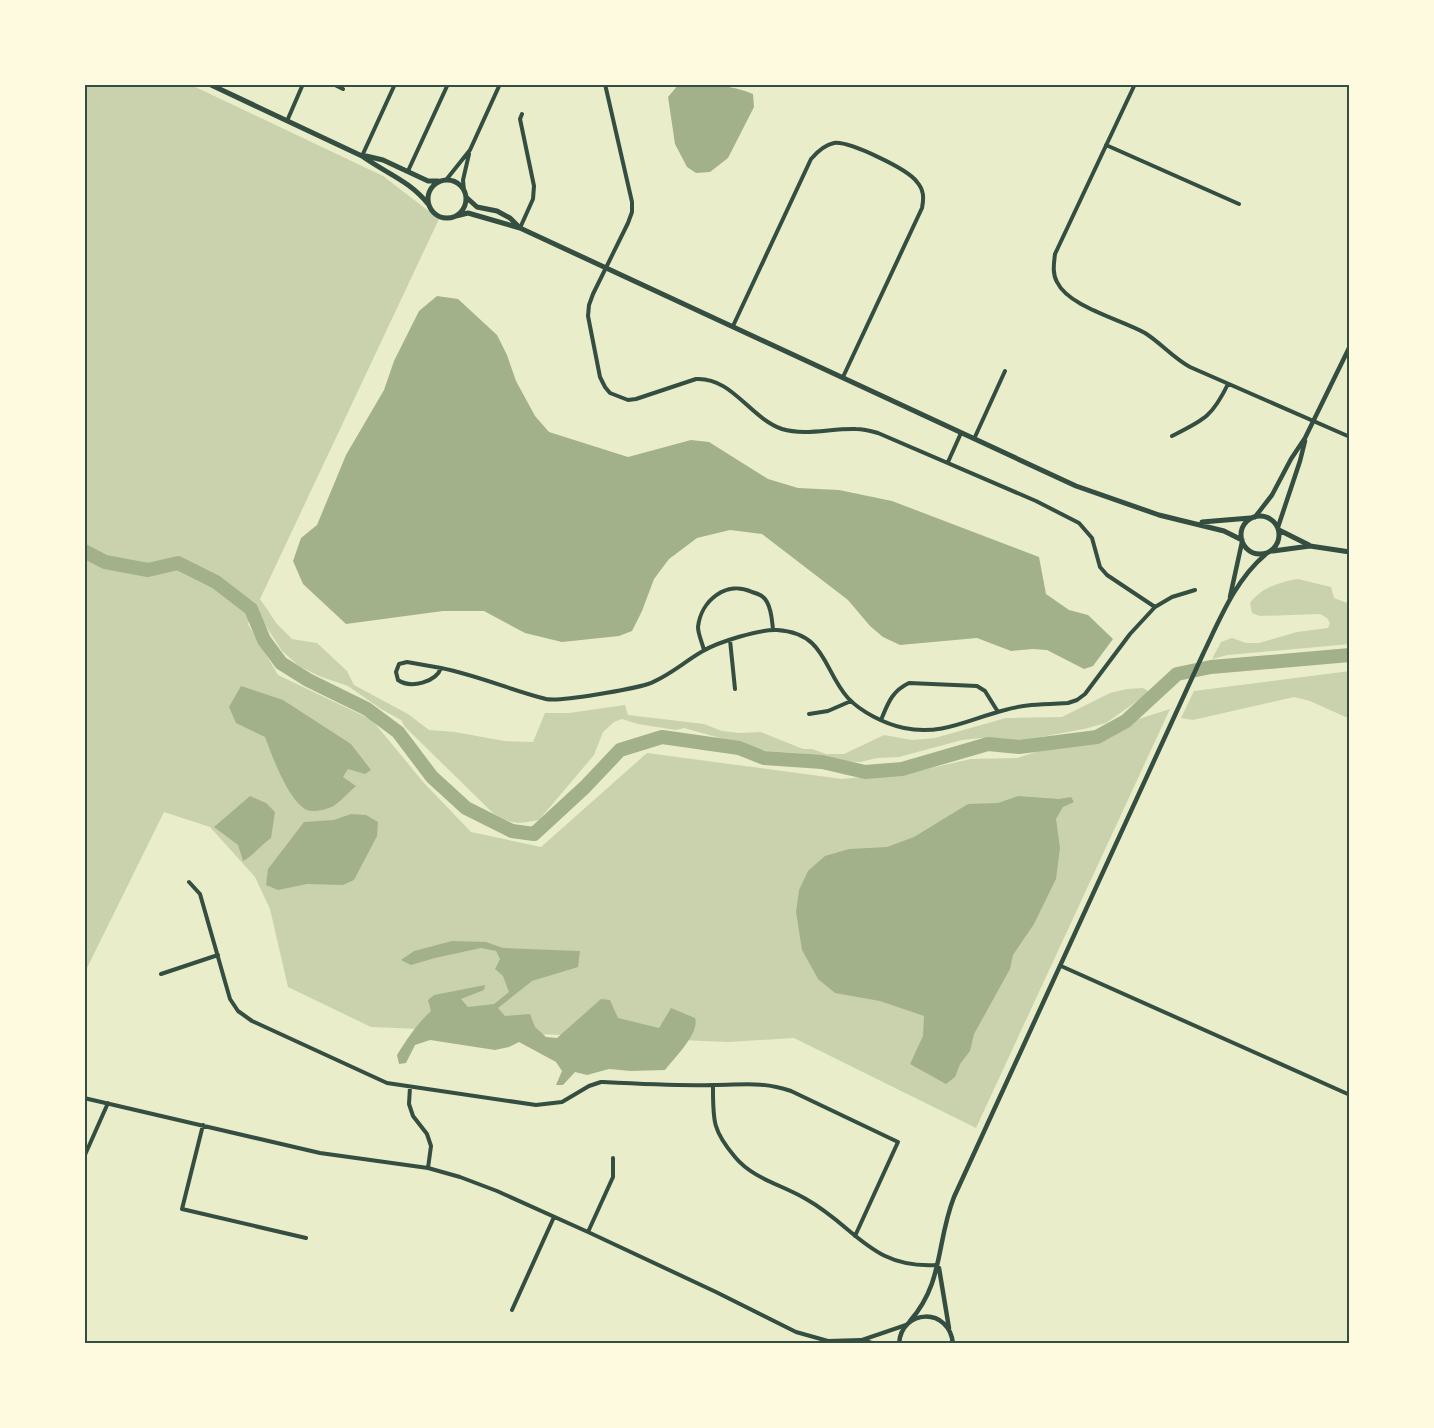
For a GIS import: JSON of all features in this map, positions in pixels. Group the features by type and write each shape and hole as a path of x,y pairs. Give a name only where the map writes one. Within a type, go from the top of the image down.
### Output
{"main road":[{"path":"209,84 362,156 380,169 408,183 429,205"},
{"path":"362,156 383,160 428,181 443,180 457,183 477,207 497,211 510,218 520,228"},
{"path":"443,180 431,188 428,199 431,210 440,217 451,218 468,213 520,228 1076,486 1159,515 1224,531 1242,541 1250,552 1258,554 1296,546 1350,552"},
{"path":"456,216 464,208 465,194"},
{"path":"1197,523 1253,517 1268,518 1278,528 1310,546"},
{"path":"1242,541 1243,528 1253,517"},
{"path":"1269,553 1279,542 1278,528"}],"street":[{"path":"287,121 303,84"},
{"path":"333,84 343,89"},
{"path":"362,156 395,84"},
{"path":"408,171 448,84"},
{"path":"465,194 463,180 470,150 500,84"},
{"path":"605,84 632,202 632,212 628,223 589,305 588,316 600,377 610,393 627,400 636,399 704,378 722,385 769,423 783,429 868,430 878,433 948,462 1079,523 1092,538 1100,567 1107,575 1155,607"},
{"path":"1135,84 1061,238 1055,254 1054,273 1057,283 1073,300 1144,333 1181,362 1350,437"},
{"path":"520,228 533,199 534,186 520,119 522,114"},
{"path":"733,326 806,169 818,151 834,143 843,143 881,160 913,177 919,184 924,198 843,377"},
{"path":"1106,145 1239,204"},
{"path":"443,180 470,150"},
{"path":"1253,517 1272,495 1305,438 1350,346"},
{"path":"974,439 1005,371"},
{"path":"1172,436 1202,421 1212,412 1228,384"},
{"path":"948,462 961,434"},
{"path":"1278,528 1300,461 1305,438"},
{"path":"1229,600 1242,541"},
{"path":"899,1344 902,1332 929,1295 938,1265 942,1235 954,1197 1203,654 1229,600 1251,568 1269,553"},
{"path":"704,650 699,634 700,621 708,604 720,591 739,588 762,596 771,609 773,630"},
{"path":"441,668 438,676 411,685 403,684 398,680 396,672 399,664 407,662 441,668 463,672 546,699 556,700 646,684 704,650 730,640 773,630 801,637 820,650 851,701 881,720 903,728 935,731 1006,709 1068,703 1077,700 1085,694 1130,634 1155,607 1172,597 1195,590"},
{"path":"730,640 735,689"},
{"path":"881,720 892,695 909,683 977,687 985,692 998,712"},
{"path":"809,714 828,711 851,701"},
{"path":"189,882 200,894 230,999 238,1011 252,1021 387,1083 536,1106 562,1102 589,1086 601,1082 713,1086 756,1083 791,1091 898,1142 855,1236"},
{"path":"161,974 218,955"},
{"path":"1061,966 1350,1095"},
{"path":"410,1086 409,1104 413,1116 427,1134 432,1146 428,1168"},
{"path":"713,1086 715,1126 724,1142 744,1166 806,1198 866,1246 907,1265 938,1265"},
{"path":"84,1098 320,1153 428,1168 489,1187 716,1292 796,1332 828,1341 861,1340 876,1344"},
{"path":"84,1157 108,1103"},
{"path":"203,1125 182,1209 306,1238"},
{"path":"588,1232 613,1177 613,1158"},
{"path":"512,1310 554,1217"},
{"path":"938,1265 952,1344"},
{"path":"861,1340 923,1317 932,1317 944,1323 949,1330"}],"shaded area":[{"path":"84,84 189,84 383,176 439,219 260,599 277,624 292,639 317,643 347,671 354,685 408,714 429,730 504,741 533,742 545,713 569,713 625,705 628,715 704,724 722,731 761,732 803,749 812,749 826,754 844,754 884,735 912,740 935,738 1006,718 1062,717 1110,693 1127,689 1143,688 1150,692 1106,723 1084,729 1019,741 981,738 962,740 899,757 877,758 860,762 833,761 796,753 767,751 684,728 676,730 622,719 614,722 603,732 594,755 539,820 516,823 494,814 405,727 401,720 348,686 299,666 282,651 255,609 248,624 278,675 372,720 424,783 471,832 541,847 647,753 842,779 909,773 971,759 1017,758 1170,709 976,1128 794,1038 728,1042 371,1027 288,987 270,909 255,877 210,827 164,812 84,974"},
{"path":"679,84 726,86 753,94 754,107 728,158 710,172 696,173 687,167 675,144 668,97"},
{"path":"437,296 458,299 497,335 516,381 535,416 549,432 628,457 691,440 709,442 768,479 798,488 839,490 892,501 1039,557 1046,594 1069,610 1088,615 1113,639 1093,666 1084,669 1047,650 1011,651 977,638 900,645 883,637 870,626 848,600 762,534 730,530 697,538 669,559 654,579 632,631 619,636 562,642 525,633 484,611 443,611 346,624 303,584 293,561 301,538 317,525 346,455 384,390 394,361 419,311"},
{"path":"1298,579 1331,587 1334,598 1350,604 1350,644 1228,655 1212,659 1221,642 1232,638 1246,643 1259,643 1297,632 1328,628 1330,623 1320,614 1260,616 1252,613 1250,603 1260,593 1278,584"},
{"path":"1350,671 1350,719 1310,701 1294,697 1193,720 1181,718 1194,691"},
{"path":"241,686 283,700 351,744 371,770 365,774 348,769 343,777 356,786 332,806 317,811 307,810 300,805 287,788 265,737 236,723 229,707"},
{"path":"250,796 266,803 275,812 271,838 243,861 238,845 214,827"},
{"path":"1018,796 1059,799 1071,797 1074,802 1063,807 1056,819 1060,848 1056,879 1034,924 1013,955 1010,969 974,1034 970,1051 960,1064 955,1077 946,1084 910,1064 923,1036 924,1016 880,1001 835,993 818,979 802,950 796,912 799,890 808,871 825,856 849,849 887,847 914,837 968,804 998,803"},
{"path":"351,814 366,815 378,822 377,836 354,880 343,885 307,884 278,890 266,885 268,869 304,822 334,820"},
{"path":"452,941 486,942 503,948 580,951 578,967 532,981 498,1008 505,1016 530,1014 535,1027 546,1037 557,1038 601,999 610,1000 618,1018 659,1028 671,1008 695,1018 694,1031 686,1045 665,1070 609,1069 587,1075 575,1072 563,1085 556,1085 562,1071 556,1062 519,1042 495,1050 430,1040 415,1045 406,1063 399,1064 397,1055 412,1032 431,1011 428,1000 434,995 485,985 484,990 461,999 468,1007 494,1004 509,992 503,976 495,969 500,959 496,951 481,948 411,965 401,960 414,951"}],"waterway":[{"path":"84,551 105,562 148,570 178,563 216,582 251,609 264,640 281,663 308,680 367,709 398,732 432,777 466,808 512,831 534,834 585,787 620,750 662,737 739,748 764,758 822,762 865,772 902,769 988,744 1019,747 1097,737 1126,721 1177,674 1211,667 1350,655"}]}
